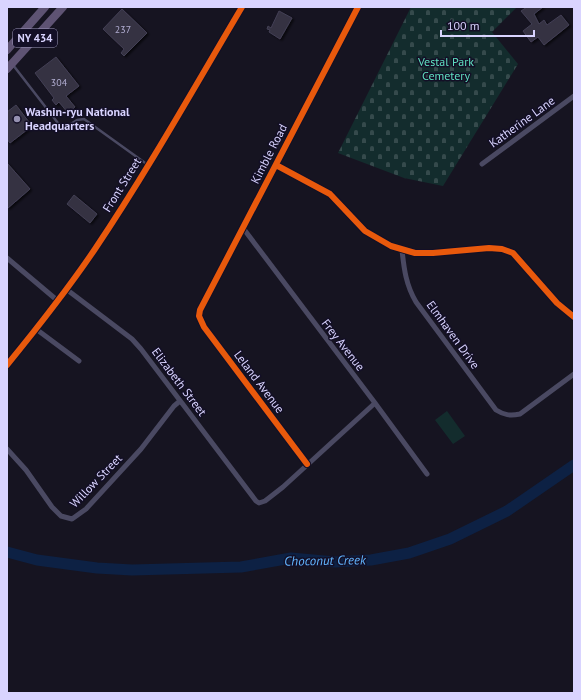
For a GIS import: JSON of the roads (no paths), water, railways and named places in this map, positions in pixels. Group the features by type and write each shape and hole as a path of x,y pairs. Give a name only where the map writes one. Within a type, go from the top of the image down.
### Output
{"main road":[{"name":"NY 434","path":"7,50 45,7"},
{"name":"NY 434","path":"10,66 63,7"}],"street":[{"name":"Front Street","path":"7,365 58,301 95,249 148,165 242,7"},
{"name":"Kimble Road","path":"200,310 358,7"},
{"name":"Katherine Lane","path":"482,164 574,96"},
{"path":"276,165 330,194 365,231 376,238 402,250 415,253 433,253 489,248 502,249 513,253 557,303 574,317"},
{"name":"Frey Avenue","path":"243,228 376,403 427,474"},
{"name":"Elmhaven Drive","path":"402,250 404,274 416,302 496,410 503,414 512,416 520,414 574,374"},
{"path":"7,258 58,301"},
{"name":"Elizabeth Street","path":"66,289 132,339 256,501 259,503 265,501 283,487 307,464"},
{"name":"Leland Avenue","path":"200,310 199,316 204,327 307,464"},
{"path":"36,328 78,361"},
{"name":"Willow Street","path":"7,449 26,470 56,511 61,516 72,519 86,509 141,449 174,406 180,401"},
{"path":"307,464 376,403"}],"lane":[{"path":"10,66 61,127 66,128 77,120 84,119 148,165"}],"waterway":[{"name":"Choconut Creek","path":"7,552 37,560 97,568 132,570 241,567 291,558 335,562 371,560 409,553 450,539 507,511 574,465"}],"place":[{"name":"Washin-ryu National Headquarters","path":"17,119"}],"park label":[{"name":"Vestal Park Cemetery","path":"446,69"}]}
